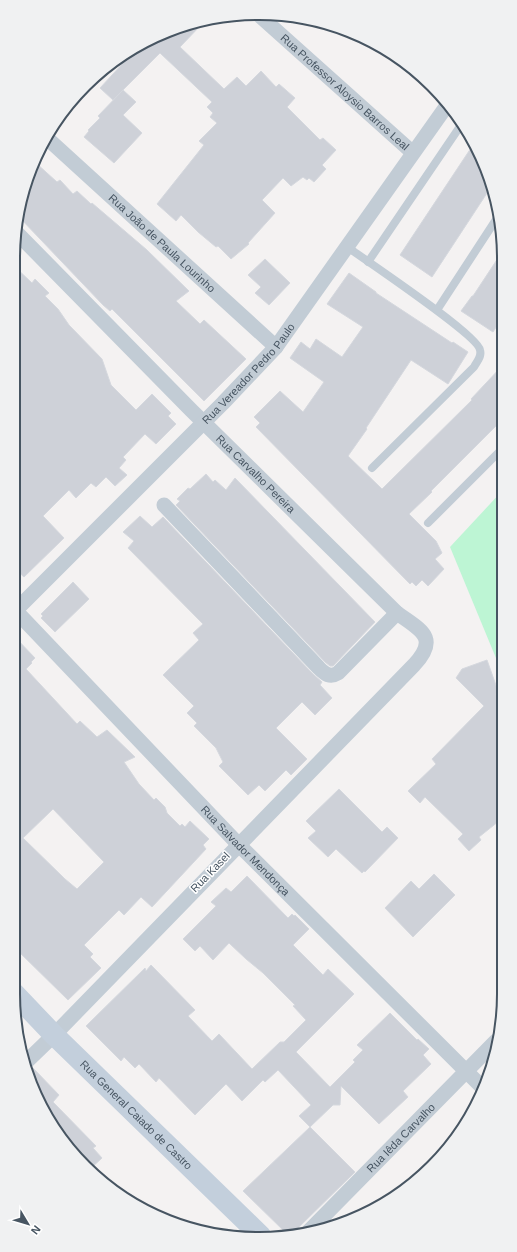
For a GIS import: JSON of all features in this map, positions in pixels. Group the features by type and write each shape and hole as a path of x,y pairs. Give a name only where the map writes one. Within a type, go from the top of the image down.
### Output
{"street":[{"name":"Rua Professor Aloysio Barros Leal","path":"265,20 412,152"},
{"name":"Rua Vereador Pedro Paulo","path":"20,604 233,393 276,347 412,152 444,109"},
{"name":"Rua João de Paula Lourinho","path":"51,142 276,347"},
{"name":"Rua Carvalho Pereira","path":"21,237 203,422 397,613 420,630 426,638 426,646 424,652 414,665"},
{"path":"164,505 319,668 329,676 334,676 338,673 397,613"},
{"name":"Rua Salvador Mendonça","path":"20,616 238,844 479,1084"},
{"name":"Rua Kasel","path":"29,1059 414,665"},
{"name":"Rua General Caiado de Castro","path":"20,1000 54,1035 257,1232"},
{"name":"Rua Iêda Carvalho","path":"315,1225 491,1046"}],"lane":[{"path":"368,262 459,129"},
{"path":"437,310 494,223"},
{"path":"346,246 437,310 474,340 480,349 480,357 474,366 372,468"},
{"path":"428,523 497,454"}],"green space":[{"path":"497,496 497,661 450,547"}],"building":[{"path":"198,28 180,47 224,89 237,77 246,86 261,71 276,87 279,84 295,98 287,107 320,140 323,138 336,150 322,165 326,169 314,182 309,178 307,180 303,177 291,186 283,178 262,200 275,213 248,243 249,244 231,259 218,246 216,247 198,232 181,215 176,221 157,204 204,145 199,141 217,123 210,117 213,113 207,107 212,102 160,53 113,100 100,88 126,60 139,52 167,38"},
{"path":"123,90 136,102 123,115 142,133 114,163 84,137 89,131 88,130 100,118 98,116"},
{"path":"470,149 479,167 487,192 432,277 400,255"},
{"path":"39,165 57,182 60,180 73,194 77,191 147,250 189,291 176,301 200,324 204,320 246,359 204,401 112,309 110,311 23,221 28,197"},
{"path":"265,259 290,283 269,305 255,293 261,287 248,275"},
{"path":"497,260 497,326 493,332 461,311 473,296"},
{"path":"20,272 32,283 35,279 49,293 45,296 58,309 69,325 102,359 111,385 136,410 152,394 171,413 168,416 176,424 156,444 145,434 123,457 126,460 119,468 127,475 115,486 106,477 96,487 91,483 76,498 69,490 43,516 64,538 24,577 20,573"},
{"path":"349,273 376,293 468,352 448,384 411,360 348,456 382,489 472,400 471,399 497,371 497,425 409,514 436,541 442,553 435,559 444,569 428,586 422,580 416,586 412,582 410,584 256,427 260,423 254,417 280,391 303,412 324,382 290,358 301,342 310,349 316,339 342,357 363,327 327,304"},
{"path":"206,474 213,482 215,480 226,490 235,478 375,622 333,666 330,666 325,662 176,505 180,501 177,499"},
{"path":"140,516 152,527 163,517 322,682 320,685 332,698 315,715 302,702 276,728 307,759 291,775 286,770 265,791 259,785 248,795 219,766 223,762 216,748 194,726 197,723 187,713 194,706 163,675 199,640 193,633 203,624 128,548 134,541 123,532"},
{"path":"73,582 89,599 55,632 41,618 43,616 41,614"},
{"path":"20,642 35,658 26,669 77,724 80,721 97,737 107,730 135,757 124,762 139,784 154,800 156,798 165,807 167,813 180,826 182,824 185,827 190,821 209,839 203,845 206,849 152,907 141,897 124,915 119,910 84,945 93,954 90,957 101,968 68,1000 20,953","holes":["53,809 104,862 77,889 23,838"]},
{"path":"487,660 497,688 497,823 479,837 481,840 469,851 458,839 463,834 425,797 420,803 408,791 436,764 432,759 484,706 456,678 462,669"},
{"path":"339,789 382,832 387,827 398,838 365,872 364,871 362,873 336,849 328,857 308,838 316,831 306,821"},
{"path":"434,874 455,895 413,937 385,908 411,881 419,889"},
{"path":"247,876 288,918 292,914 294,916 295,915 309,929 293,945 323,975 328,969 354,994 296,1052 330,1087 355,1062 353,1060 363,1050 357,1045 390,1013 417,1040 418,1039 429,1049 423,1055 431,1064 403,1091 408,1097 379,1124 341,1086 340,1105 333,1105 310,1127 299,1116 311,1105 278,1070 265,1082 263,1080 242,1101 226,1084 195,1115 159,1078 156,1082 139,1064 135,1068 124,1057 121,1061 86,1026 145,968 146,971 151,965 195,1010 188,1016 212,1041 219,1034 252,1069 280,1042 284,1042 306,1020 293,1006 295,1005 263,973 229,943 213,960 200,946 195,951 183,939 216,906 211,902 226,888 231,892"},
{"path":"32,1068 59,1095 53,1102 96,1146 93,1148 102,1158 94,1166 79,1151 60,1126 38,1085"},
{"path":"310,1127 355,1172 298,1228 290,1230 283,1230 243,1191"}]}
